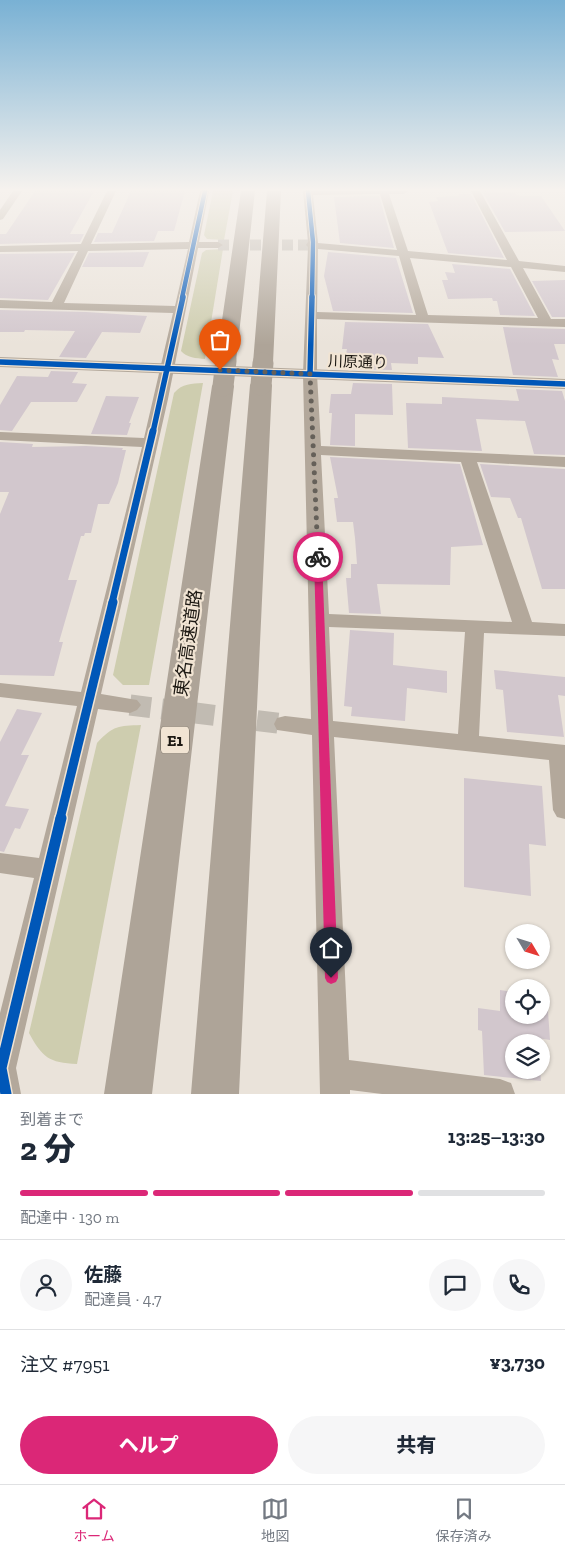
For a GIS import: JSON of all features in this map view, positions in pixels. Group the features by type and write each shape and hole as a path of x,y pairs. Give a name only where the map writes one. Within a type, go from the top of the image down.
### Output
{"highway":[{"name":"東名高速道路","path":"128,1094 241,242"},
{"path":"215,1094 271,242"}],"street":[{"path":"56,306 87,242"},
{"path":"2,1077 48,870 150,444 194,242"},
{"path":"313,242 311,245 312,314 310,374 335,1083 500,1094"},
{"path":"399,242 423,318"},
{"path":"504,242 547,323"},
{"path":"0,249 218,245"},
{"path":"311,245 565,269"},
{"path":"0,304 178,310"},
{"path":"312,314 565,323"},
{"name":"川原通り","path":"0,362 565,384"},
{"path":"0,436 150,444"},
{"path":"312,450 565,462"},
{"path":"467,456 524,628"},
{"path":"320,620 565,630"},
{"path":"468,743 475,626"},
{"path":"0,690 130,705"},
{"path":"285,724 562,753 565,810"},
{"path":"0,863 48,870"}],"green space":[{"path":"223,249 205,359 195,358 181,351 202,253 206,250"},
{"path":"203,383 149,685 123,685 113,675 174,393 184,386"},
{"path":"141,725 77,1064 60,1062 47,1057 38,1048 29,1033 97,743 112,730"}],"building":[{"path":"0,242 78,242 0,244"},
{"path":"392,242 394,248 340,243"},
{"path":"444,242 496,242 504,258 448,253"},
{"path":"149,252 143,267 82,267 89,253"},
{"path":"328,252 396,258 413,313 333,311 324,276"},
{"path":"75,253 48,300 0,298 0,254"},
{"path":"452,264 510,269 535,316 500,315 497,301 493,301 492,298 448,299 442,280 448,280 445,272 455,273"},
{"path":"565,280 565,317 552,317 532,281"},
{"path":"0,310 86,312 147,316 140,333 102,332 86,358 59,357 75,331 25,330 24,332 0,332"},
{"path":"345,322 428,324 444,358 418,357 418,364 391,363 392,370 354,369 356,354 346,354 347,349 342,349"},
{"path":"503,327 565,329 565,344 554,344 559,360 552,359 558,377 513,375"},
{"path":"51,371 78,372 72,383 87,384 77,402 31,402 12,431 0,430 0,405 17,376 48,377"},
{"path":"353,383 392,384 393,415 355,414 355,446 330,445 332,413 329,413 331,394 351,394"},
{"path":"516,389 562,391 565,401 565,455 534,454 525,421 476,419 482,451 408,448 406,403 442,404 442,397 519,401"},
{"path":"106,396 139,397 129,423 131,423 127,435 91,434"},
{"path":"0,442 33,444 32,447 86,446 123,448 122,450 126,450 118,483 109,504 98,504 91,533 85,533 84,536 81,536 68,580 77,580 59,642 63,642 54,676 0,675 0,514 9,492 0,492"},
{"path":"330,457 460,464 483,545 451,547 450,585 377,584 381,614 349,613 346,578 351,578 351,564 357,564 355,538 353,522 337,522 334,498 338,498"},
{"path":"480,464 565,469 565,589 542,589 521,518 518,518 510,498 491,497"},
{"path":"350,630 394,633 393,665 447,671 447,693 407,688 405,721 351,716 352,707 344,706"},
{"path":"494,670 565,677 565,696 558,695 564,737 507,732 503,690 496,689"},
{"path":"17,709 42,713 21,755 29,755 5,806 29,809 20,829 15,828 4,852 0,851 0,742"},
{"path":"464,778 542,786 546,846 529,844 531,896 464,887"},
{"path":"500,990 505,991 505,1024 549,1024 550,1034 505,1034 505,1077 484,1075 482,1031 478,1030 478,1008 500,1011"},
{"path":"522,1079 541,1079 541,1081"}],"tunnel":[{"path":"218,245 311,245"},
{"path":"130,705 285,724"}],"cycle path":[{"path":"6,1094 1,1068 161,399 194,242"},
{"path":"310,374 313,242"},
{"path":"0,362 565,384"}],"way so far":[{"path":"220,370 310,374 318,557"}],"route":[{"path":"318,557 331,978"}]}
